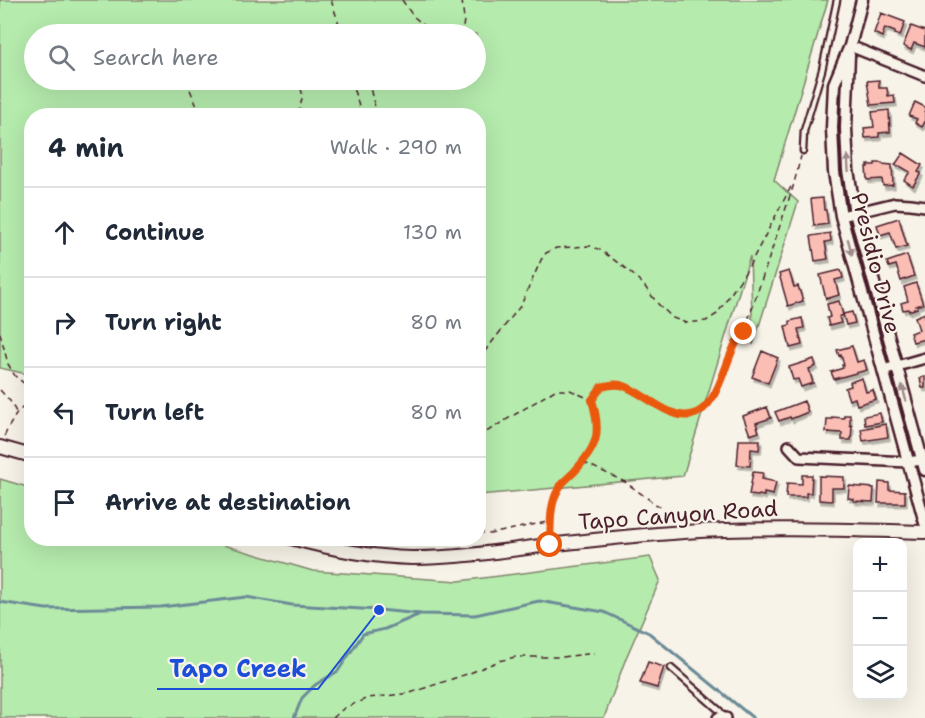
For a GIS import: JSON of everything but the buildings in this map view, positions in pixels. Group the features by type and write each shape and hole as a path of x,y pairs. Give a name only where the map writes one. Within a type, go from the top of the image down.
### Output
{"main road":[{"path":"1,447 24,454"},
{"name":"Tapo Canyon Road","path":"324,546 369,555 411,558 471,555 684,532 759,529 925,532"}],"street":[{"name":"Presidio Drive","path":"862,0 850,46 834,84 832,128 834,172 842,216 925,523"},
{"name":"Presidio Drive","path":"850,46 846,128 848,170 855,213 924,465"},
{"path":"850,46 925,76"},
{"path":"842,216 895,203 925,206"},
{"path":"883,370 925,358"},
{"path":"789,446 799,457 908,462 924,465"},
{"path":"718,718 725,718"}],"lane":[{"path":"803,151 804,131 822,70 837,0"},
{"path":"671,668 725,718"}],"path":[{"path":"331,0 339,24"},
{"path":"402,0 412,16 422,24"},
{"path":"462,0 463,24"},
{"path":"190,90 198,108"},
{"path":"300,108 302,90"},
{"path":"354,90 360,108"},
{"path":"370,90 376,108"},
{"path":"592,400 601,387 611,384 623,386 655,402 662,409 685,416 699,412 710,401 736,342 744,332 803,151"},
{"path":"486,350 521,305 541,260 546,253 555,248 591,246 602,251 643,284 657,303 673,318 686,323 705,321 717,314 747,270 795,179"},
{"path":"0,333 8,364 15,376 24,383"},
{"path":"0,390 17,413"},
{"path":"486,432 555,390 570,390 592,400 598,431 596,441 583,462 559,487 553,501 550,545"},
{"path":"1,447 8,428 24,406"},
{"path":"583,462 625,482 661,508"},
{"path":"486,533 551,521"},
{"path":"333,718 344,708 359,701 379,696 410,693 498,661 515,657 563,657 595,653"}],"green space":[{"path":"0,0 828,0 774,180 798,202 753,345 750,256 683,476 486,494 486,108 24,108 24,373 0,368"},
{"path":"0,479 24,486 24,546 226,546 313,571 459,581 650,557 660,580 626,658 604,718 0,718"}],"waterway":[{"path":"0,602 46,609 161,607 246,597 292,605 421,614 475,615 539,601 604,612 649,633 753,718"},
{"path":"294,718 302,698 315,685 338,671 363,634 385,629 418,615"}],"place":[{"name":"Tapo Creek","path":"379,610"}],"route":[{"path":"550,545 553,501 559,487 575,471 596,441 598,431 592,400 601,387 611,384 623,386 655,402 662,409 678,415 693,415 710,401 736,342 744,332"}]}
